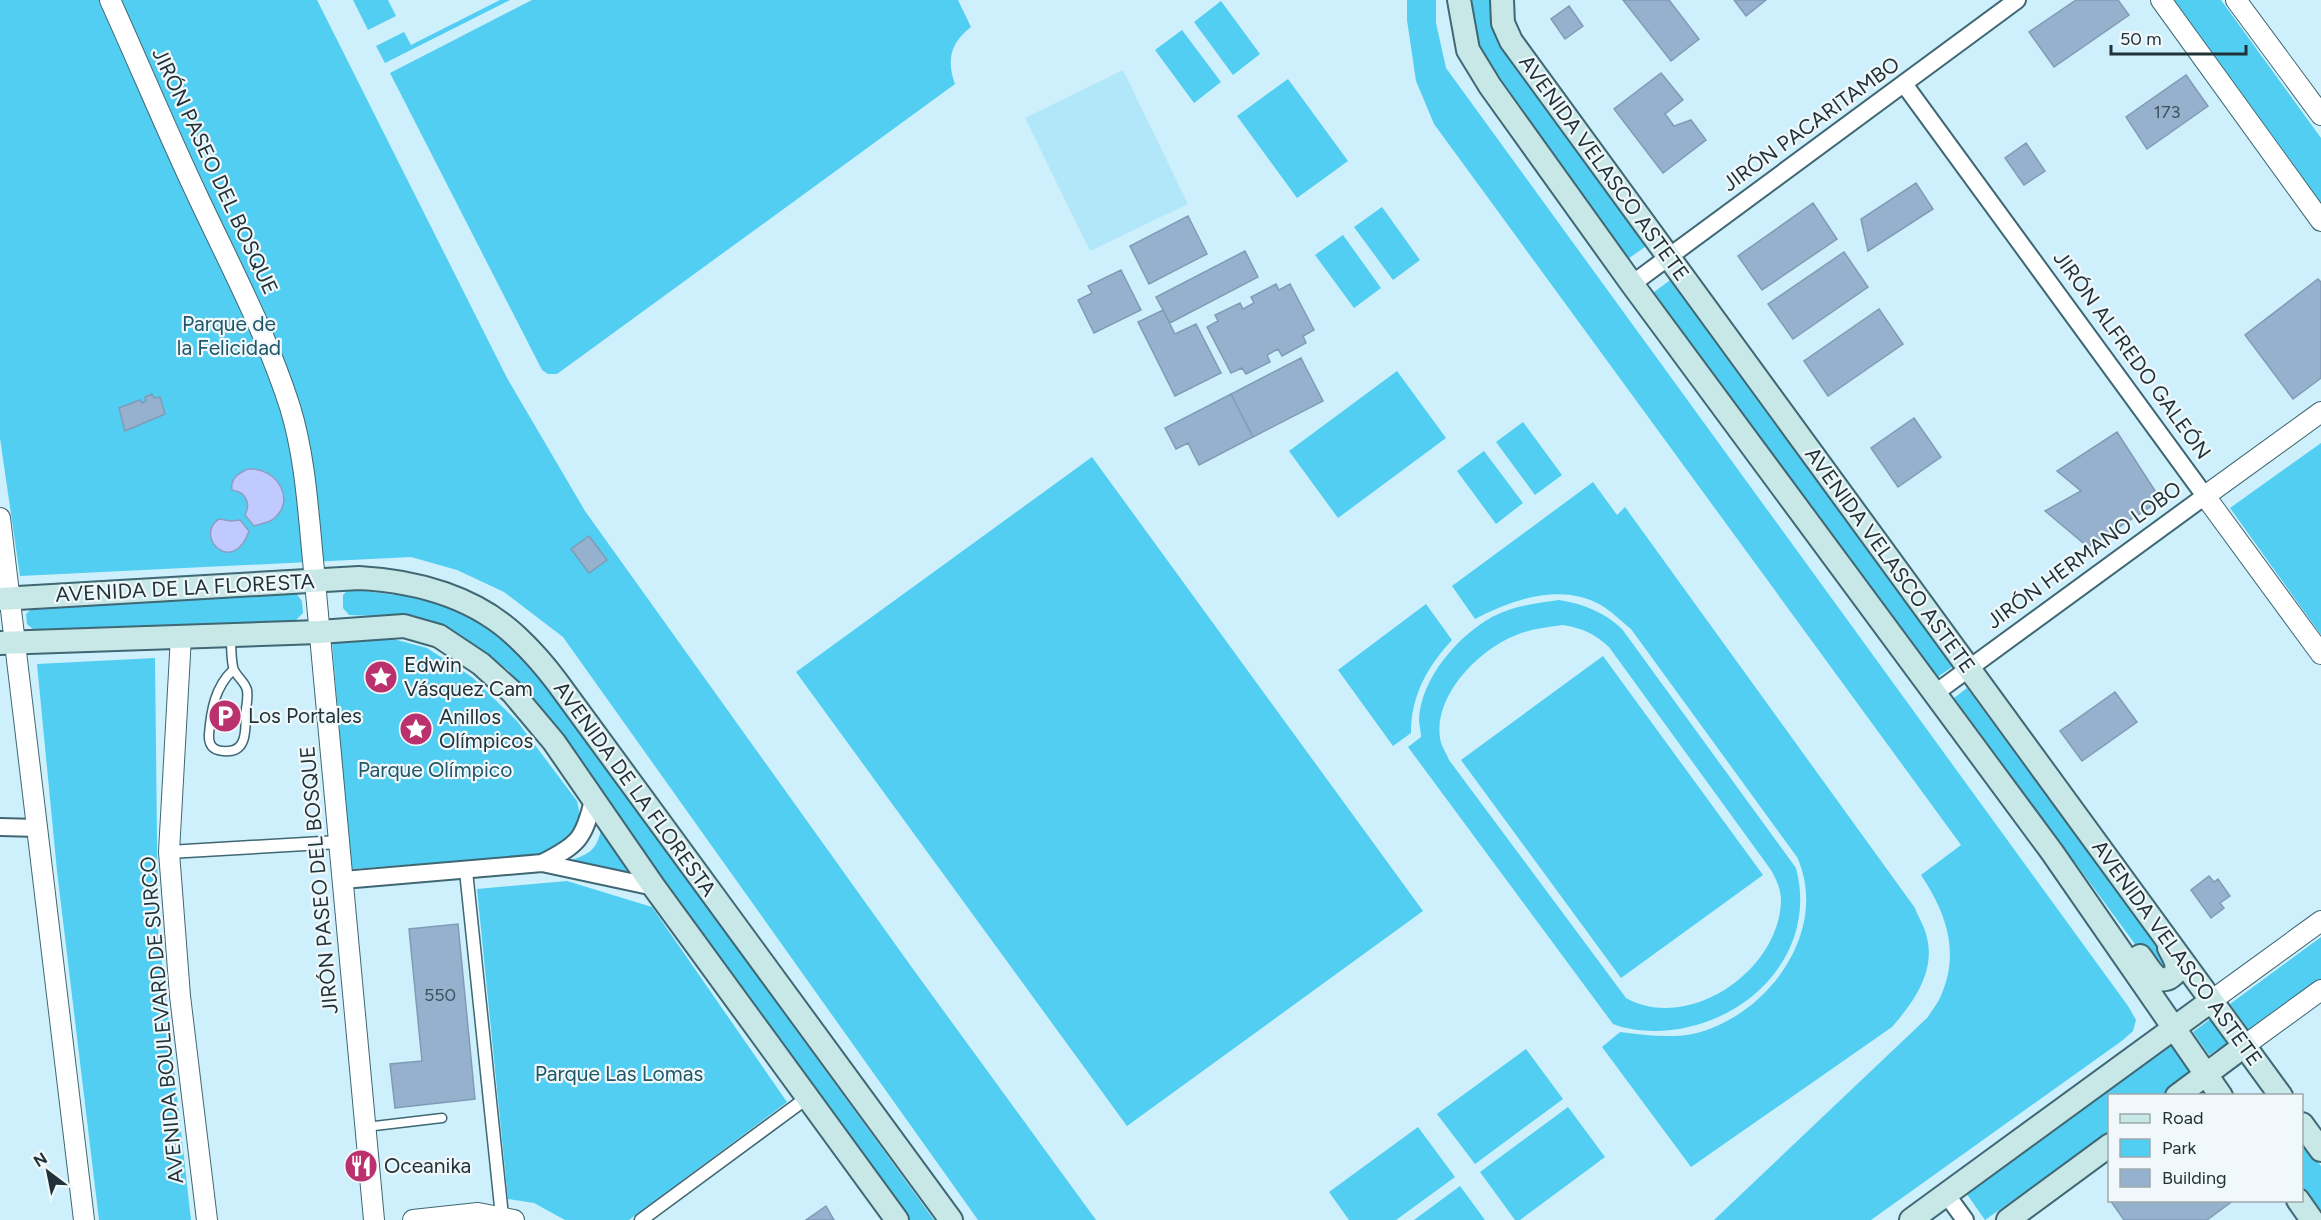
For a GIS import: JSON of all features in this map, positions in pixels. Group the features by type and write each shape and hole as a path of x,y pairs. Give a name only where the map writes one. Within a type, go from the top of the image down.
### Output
{"main road":[{"name":"AVENIDA VELASCO ASTETE","path":"1459,0 1468,50 1490,86 1632,284 2052,852 2220,1094"},
{"path":"1502,0 1503,23"},
{"path":"1503,23 1504,13 1512,0"},
{"name":"AVENIDA VELASCO ASTETE","path":"1503,23 1515,48 1670,256 2280,1094"},
{"name":"AVENIDA DE LA FLORESTA","path":"5,599 380,579 403,581 456,598 491,618 516,635 557,682 951,1220"},
{"name":"AVENIDA DE LA FLORESTA","path":"8,643 319,632 404,626 440,636 481,664 512,692 554,742 654,887 897,1220"},
{"path":"2052,852 2156,975 2160,979 2166,979 2175,972 2177,962 2153,920"},
{"path":"1911,1220 2211,1001"},
{"path":"2178,1094 2244,1046"},
{"path":"2303,1127 2321,1150"},
{"path":"2008,1220 2108,1146"},
{"path":"2299,1202 2312,1220"}],"street":[{"name":"JIRÓN PASEO DEL BOSQUE","path":"110,0 200,201 258,323 290,408 296,431 306,489 374,1220"},
{"name":"JIRÓN PACARITAMBO","path":"1632,284 2017,0"},
{"path":"2161,0 2321,221"},
{"path":"2236,0 2318,103"},
{"name":"JIRÓN ALFREDO GALEÓN","path":"1904,84 2321,654"},
{"name":"JIRÓN HERMANO LOBO","path":"1934,694 2321,412"},
{"path":"0,518 8,643 38,828 84,1220"},
{"name":"AVENIDA BOULEVARD DE SURCO","path":"181,636 169,852 182,1007 207,1220"},
{"name":"AVENIDA DE LA FLORESTA","path":"542,863 564,852 579,840 587,825 593,800"},
{"path":"0,827 38,828"},
{"path":"169,852 339,842"},
{"name":"AVENIDA DE LA FLORESTA","path":"343,880 542,863 654,887"},
{"path":"413,1220 478,1213 508,1218 466,871"},
{"path":"2211,1001 2321,921"},
{"path":"2244,1046 2321,990"},
{"path":"641,1220 808,1097"},
{"path":"1946,1194 1965,1220"}],"lane":[{"path":"231,634 233,670 247,690 245,737 234,751 219,752 212,747 209,741 211,718 218,690 233,670"},
{"path":"365,1127 442,1118"}],"shaded area":[{"path":"1123,70 1188,204 1090,251 1025,118"},
{"path":"248,469 268,473 281,487 283,495 280,512 272,520 254,526 245,515 246,499 241,493 232,490 234,479"},
{"path":"219,519 240,520 249,531 242,544 234,551 226,552 218,549 213,542 210,535 212,526"}],"green space":[{"name":"Parque de la Felicidad","path":"0,0 317,0 507,378 585,511 1096,1220 978,1220 563,637 504,592 457,570 411,557 20,576 0,438"},
{"path":"353,0 388,0 396,16 368,30"},
{"path":"500,0 510,0 385,63 376,46 404,32 411,45"},
{"path":"532,0 958,0 971,27 959,39 952,52 951,67 955,84 557,374 548,374 542,370 390,73"},
{"path":"1407,0 1436,0 1436,23 1446,68 2136,1020 2133,1031 2123,1040 1871,1220 1714,1220 1928,1017 1941,996 1947,977 1950,946 1943,917 1921,875 1961,845 1434,124 1416,81 1407,20"},
{"path":"1471,0 1493,0 1649,244 1625,261 1484,60 1476,38"},
{"path":"2174,0 2221,0 2321,138 2321,203"},
{"path":"1221,1 1260,54 1233,75 1194,22"},
{"path":"1182,30 1221,82 1194,103 1155,50"},
{"path":"1288,79 1348,161 1297,198 1237,116"},
{"path":"1382,207 1420,260 1393,280 1354,227"},
{"path":"1343,235 1381,288 1354,308 1315,255"},
{"path":"1673,278 1955,665 1932,681 1650,295"},
{"path":"1397,371 1446,438 1338,518 1289,451"},
{"path":"1523,422 1562,475 1535,495 1496,442"},
{"path":"2321,443 2321,635 2230,508"},
{"path":"1484,451 1523,503 1496,524 1457,471"},
{"path":"1092,457 1423,911 1127,1126 796,672"},
{"path":"1593,482 1617,515 1625,507 1915,908 1929,947 1926,973 1921,985 1908,1007 1892,1027 1691,1167 1602,1047 1620,1032 1668,1036 1697,1033 1723,1023 1748,1008 1769,988 1786,965 1799,940 1805,913 1805,885 1797,857 1631,629 1608,610 1585,598 1553,594 1520,600 1475,619 1452,586"},
{"path":"349,589 419,598 470,616 527,659 934,1220 906,1220 553,726 508,670 458,636 397,617 349,615 343,608 343,595"},
{"path":"295,592 302,601 303,613 295,621 35,631 27,624 26,614 35,606"},
{"path":"1559,600 1585,606 1601,613 1622,629 1796,868 1800,898 1797,927 1787,953 1772,977 1752,997 1727,1013 1700,1024 1656,1031 1634,1030 1613,1024 1408,747 1421,737 1419,719 1426,688 1454,647 1479,625 1500,613","holes":["1563,625 1593,635 1609,647 1771,870 1778,884 1781,900 1777,926 1765,950 1748,971 1727,988 1702,1001 1677,1007 1651,1007 1626,998 1449,760 1441,743 1439,726 1443,710 1459,679 1472,665 1500,643 1520,634"]},
{"path":"1426,604 1452,640 1435,661 1417,694 1411,733 1393,746 1338,670"},
{"name":"Parque Olímpico","path":"382,636 427,648 472,677 517,721 577,801 579,820 568,840 545,855 351,869 332,641"},
{"path":"1603,656 1763,875 1621,978 1461,760"},
{"path":"155,658 158,927 191,1220 99,1220 57,871 37,664"},
{"path":"1967,688 2167,959 2163,969 2154,970 1954,698"},
{"path":"602,825 636,875 564,863 585,854 594,847"},
{"name":"Parque Las Lomas","path":"567,881 652,907 787,1102 629,1220 565,1220 534,1203 508,1199 477,889"},
{"path":"2321,937 2321,982 2251,1033 2230,1004"},
{"path":"2213,1017 2230,1041 2209,1055 2193,1032"},
{"path":"2170,1044 2192,1074 2163,1094 2108,1094 2108,1134 1985,1220 1964,1190"},
{"path":"1526,1049 1563,1099 1475,1164 1437,1114"},
{"path":"1568,1107 1605,1157 1520,1220 1515,1220 1480,1172"},
{"path":"1418,1127 1455,1177 1396,1220 1349,1220 1329,1192"},
{"path":"2303,1141 2321,1166 2321,1216 2303,1190"},
{"path":"1460,1186 1485,1220 1414,1220"}],"building":[{"path":"1623,0 1669,0 1699,39 1671,61"},
{"path":"1734,0 1766,0 1746,16"},
{"path":"2076,0 2118,0 2129,15 2054,67 2029,32"},
{"path":"1569,6 1583,26 1565,39 1551,19"},
{"path":"1661,73 1683,100 1665,114 1674,126 1691,120 1706,140 1663,173 1614,109"},
{"path":"2186,75 2208,106 2147,149 2126,117"},
{"path":"2026,143 2045,171 2024,185 2005,158"},
{"path":"1916,183 1933,209 1868,251 1861,219"},
{"path":"1813,203 1837,239 1762,290 1738,256"},
{"path":"1188,216 1207,254 1149,284 1130,246"},
{"path":"1245,251 1258,277 1170,323 1156,297"},
{"path":"1844,252 1868,287 1793,339 1768,304"},
{"path":"1121,270 1141,310 1094,333 1078,300 1092,293 1088,286"},
{"path":"2318,279 2321,282 2321,378 2293,399 2245,335"},
{"path":"1276,284 1279,290 1290,284 1314,330 1303,336 1306,343 1282,356 1278,349 1267,355 1270,362 1246,374 1242,368 1231,373 1207,327 1218,321 1215,315 1240,303 1243,309 1254,303 1251,297"},
{"path":"1879,309 1903,344 1828,396 1804,361"},
{"path":"1163,310 1175,334 1196,324 1221,373 1175,396 1138,322"},
{"path":"1301,358 1323,401 1253,437 1231,394"},
{"path":"152,394 154,398 160,397 165,414 125,431 119,408 140,400 142,403 146,401 145,397"},
{"path":"1231,394 1253,437 1199,465 1188,443 1176,449 1165,428"},
{"path":"1914,418 1941,457 1898,487 1871,448"},
{"path":"2117,432 2161,500 2088,547 2045,511 2081,491 2057,471"},
{"path":"589,536 607,560 589,573 571,549"},
{"path":"2115,692 2137,722 2082,761 2060,731"},
{"path":"2209,876 2214,882 2218,879 2230,896 2220,903 2224,908 2211,918 2191,890"},
{"path":"458,924 475,1099 395,1108 390,1064 422,1061 409,929"},
{"path":"2111,1202 2231,1202 2207,1220 2124,1220"},
{"path":"826,1206 834,1220 806,1220"}],"place":[{"name":"Edwin Vásquez Cam","path":"381,677"},
{"name":"Los Portales","path":"225,716"},
{"name":"Anillos Olímpicos","path":"416,729"},
{"name":"Oceanika","path":"361,1166"}]}
